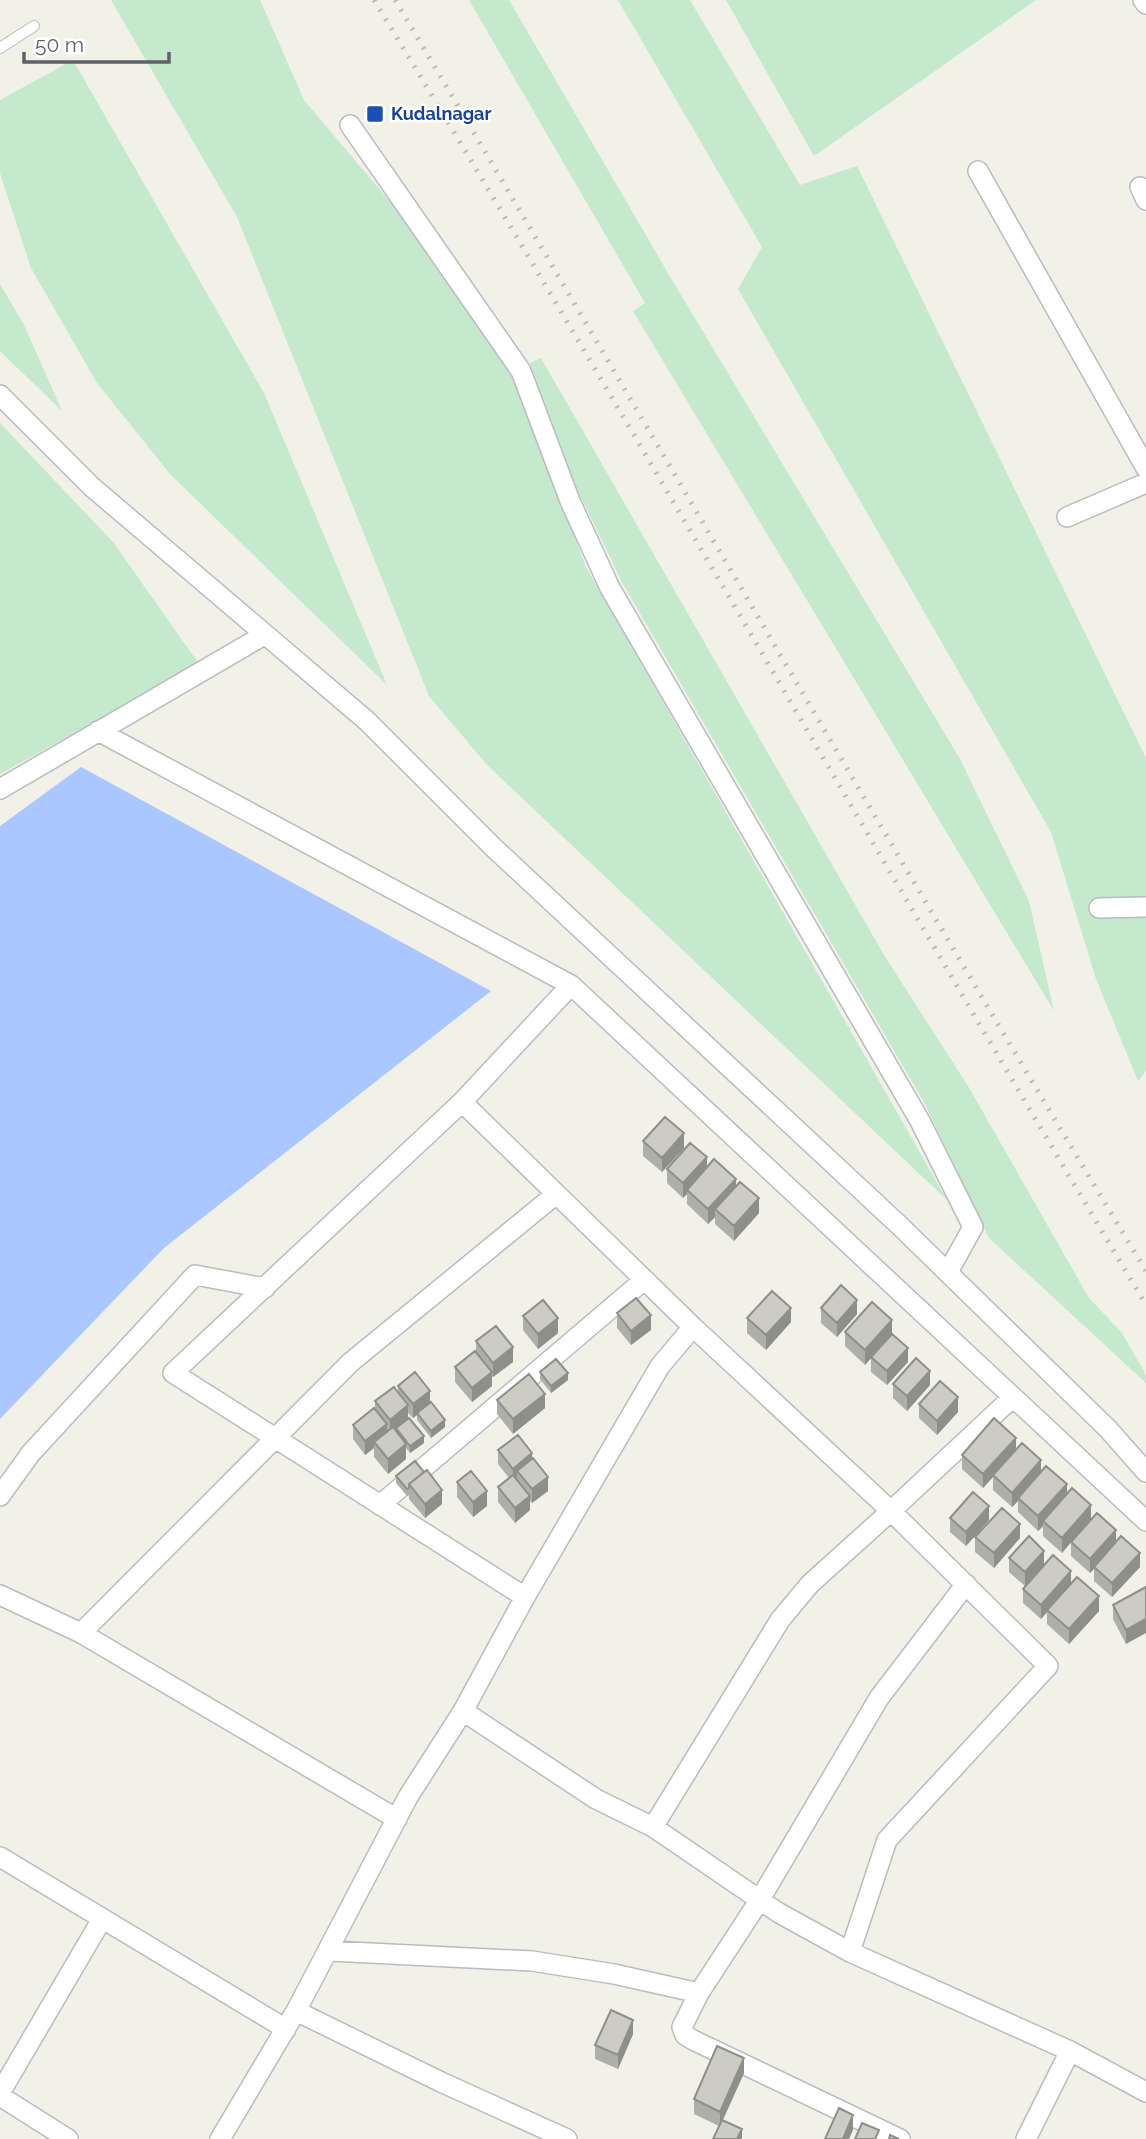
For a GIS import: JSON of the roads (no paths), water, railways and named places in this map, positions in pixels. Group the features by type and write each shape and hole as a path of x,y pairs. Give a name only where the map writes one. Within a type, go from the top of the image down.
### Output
{"street":[{"path":"351,125 521,371 570,501 610,588 920,1121 973,1227 948,1272"},
{"path":"978,171 1146,468"},
{"path":"0,395 92,487 367,721 494,848 948,1272 1108,1429 1146,1472"},
{"path":"1067,517 1146,482"},
{"path":"0,789 264,635"},
{"path":"98,731 571,985 1146,1521"},
{"path":"1099,908 1146,907"},
{"path":"525,1597 173,1373 462,1102 571,985"},
{"path":"462,1102 692,1327 891,1511 1048,1666 887,1840 850,1952"},
{"path":"81,1633 351,1362 555,1195"},
{"path":"0,1496 31,1453 195,1275 265,1288"},
{"path":"380,1505 644,1280"},
{"path":"225,2138 330,1951 397,1819 463,1712 525,1597 660,1366 692,1327"},
{"path":"653,1827 780,1620 810,1584 1013,1398"},
{"path":"900,2139 685,2035 682,2027 684,2018 759,1901 879,1698 966,1584"},
{"path":"0,1595 81,1633 397,1819"},
{"path":"463,1712 596,1798 653,1827 759,1901 850,1952 1070,2051 1146,2092"},
{"path":"0,1857 286,2029"},
{"path":"68,2139 0,2094 102,1919"},
{"path":"330,1951 532,1961 614,1974 699,1993"},
{"path":"296,2011 567,2139"},
{"path":"1026,2139 1070,2051"}],"lane":[{"path":"0,48 34,26"}],"water":[{"path":"81,767 491,991 164,1248 0,1419 0,826"}],"railway":[{"path":"374,0 569,325 1146,1305"},
{"path":"395,0 1146,1271"}],"place":[{"name":"Kudalnagar","path":"375,114"}]}
